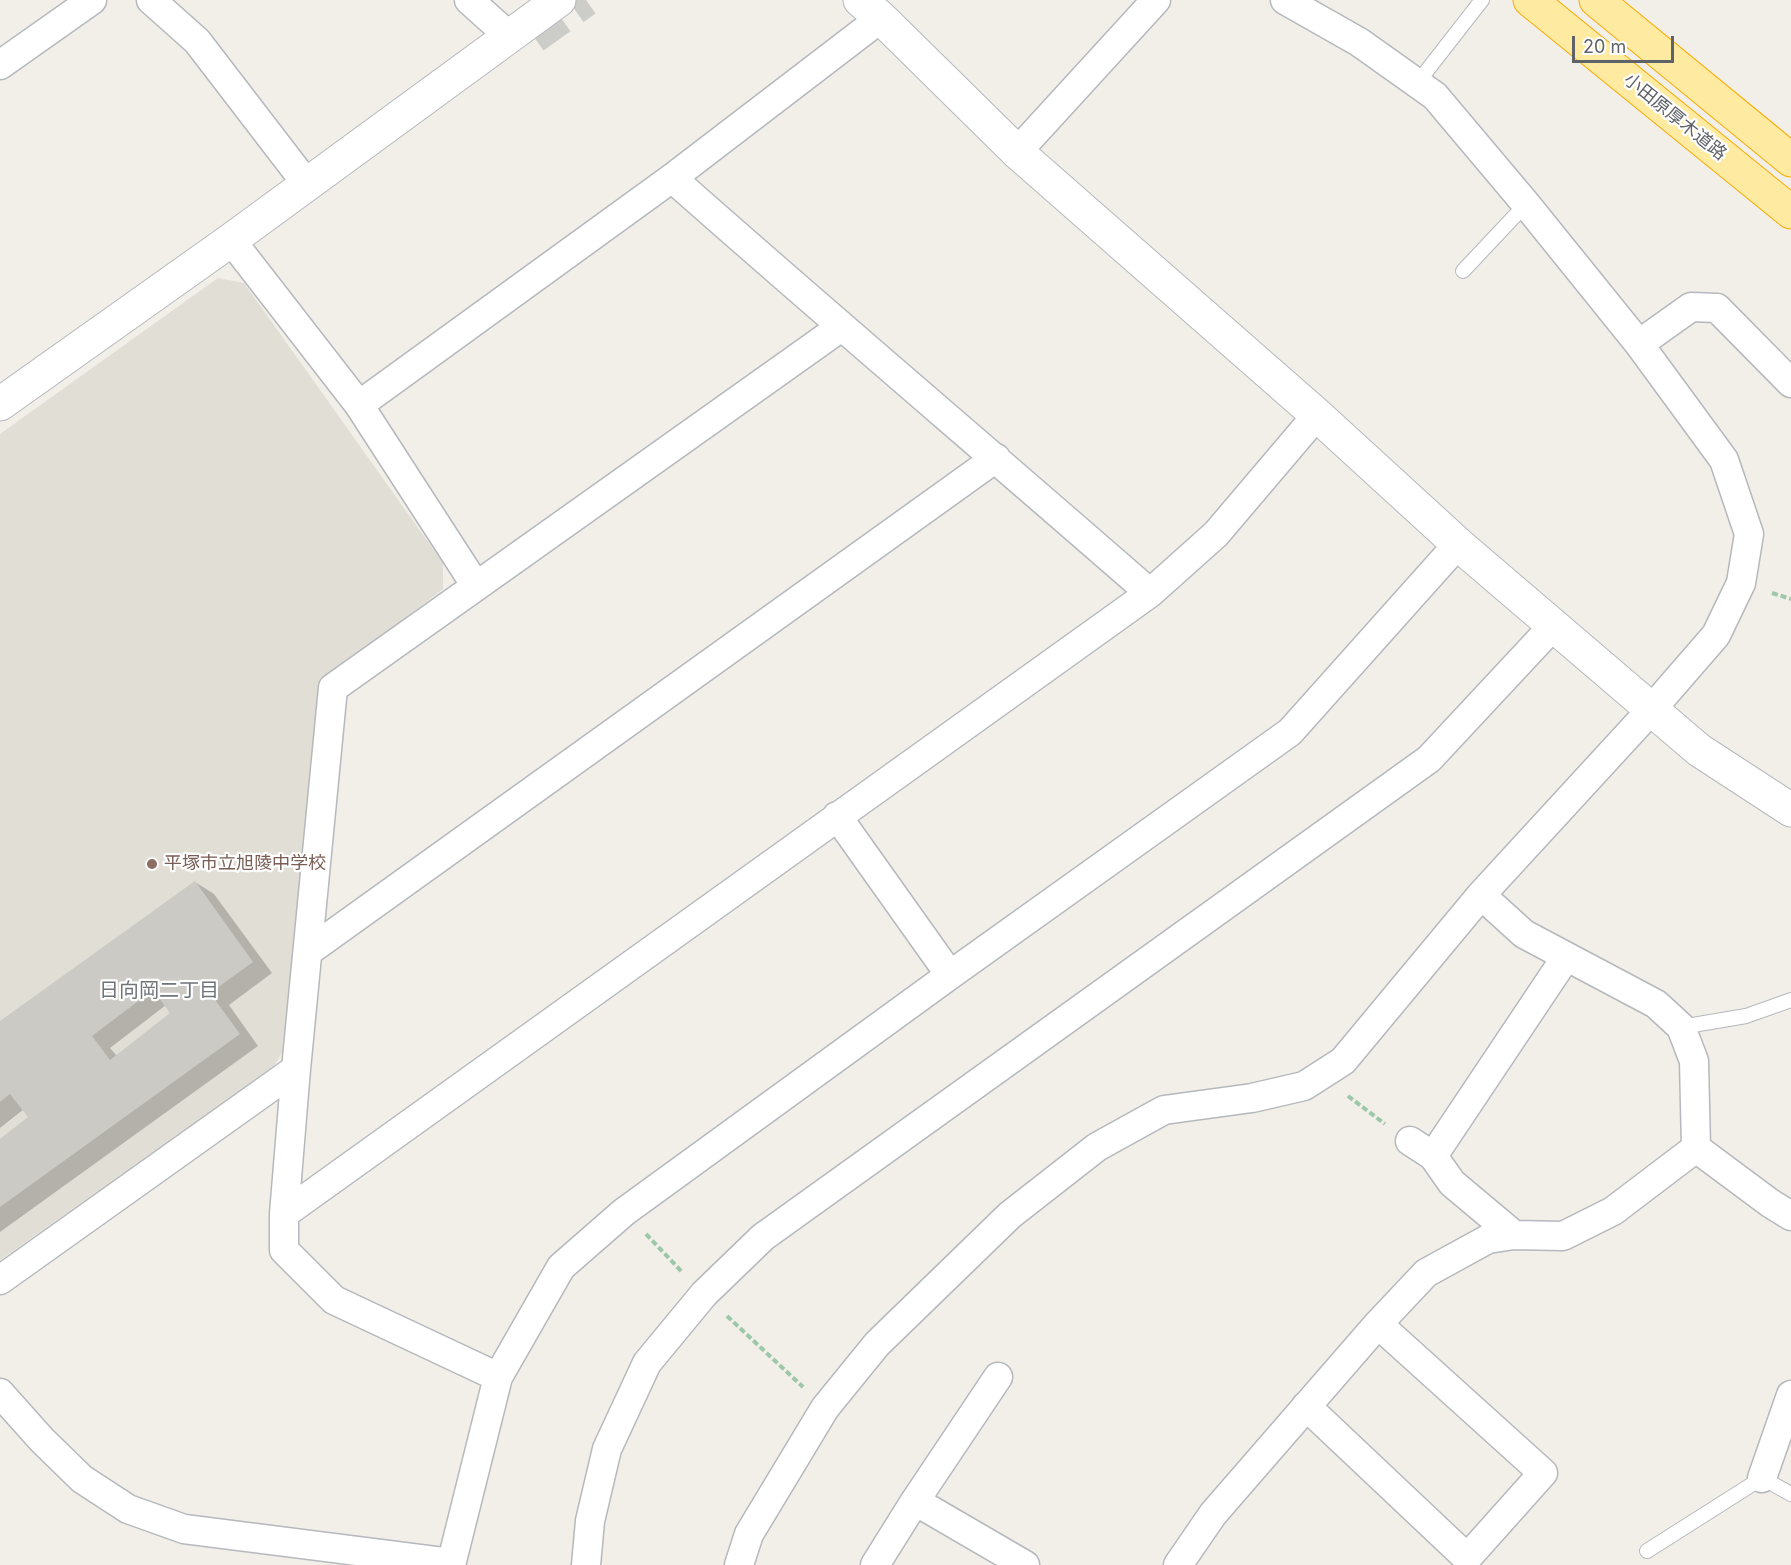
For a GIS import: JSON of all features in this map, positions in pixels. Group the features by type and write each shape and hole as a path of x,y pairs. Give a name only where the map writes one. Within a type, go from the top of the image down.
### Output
{"highway":[{"name":"小田原厚木道路","path":"1530,0 1791,212"},
{"path":"1596,0 1791,160"}],"street":[{"path":"0,65 92,0"},
{"path":"151,0 197,41 306,183"},
{"path":"469,0 509,36"},
{"path":"0,404 231,240 559,0"},
{"path":"1017,152 1156,0"},
{"path":"739,1565 749,1534 825,1408 877,1344 1010,1215 1097,1147 1164,1110 1252,1098 1304,1086 1343,1061 1481,895 1651,710 1716,635 1741,583 1749,534 1724,460 1639,344 1436,96 1359,42 1285,0"},
{"path":"358,405 672,178 870,9 1017,152 1317,415 1458,544 1699,750 1791,810"},
{"path":"672,178 1150,593"},
{"path":"231,240 358,405 476,586"},
{"path":"1639,344 1691,307 1717,308 1791,383"},
{"path":"498,1377 334,1300 284,1250 284,1214 296,1069 333,688 842,327"},
{"path":"284,1214 1150,593 1216,534 1317,415"},
{"path":"309,951 996,458"},
{"path":"0,1392 42,1440 82,1479 128,1509 184,1529 451,1564 498,1377 561,1267 624,1212 1290,732 1458,544"},
{"path":"586,1565 590,1521 606,1449 647,1363 704,1294 763,1237 1429,759 1554,625"},
{"path":"837,816 950,975"},
{"path":"1481,895 1524,934 1656,1004 1681,1027 1694,1061 1696,1148"},
{"path":"1514,1235 1452,1183 1421,1149 1566,957"},
{"path":"0,1280 296,1069"},
{"path":"1696,1148 1791,1216"},
{"path":"1178,1565 1213,1514 1378,1324 1426,1273 1488,1239 1514,1235 1563,1236 1613,1211 1696,1148"},
{"path":"1306,1406 1467,1558 1543,1473 1378,1324"},
{"path":"875,1565 998,1377"},
{"path":"1762,1478 1791,1395"},
{"path":"915,1501 1025,1565"}],"lane":[{"path":"1418,82 1482,0"},
{"path":"1463,271 1526,204"},
{"path":"1681,1027 1746,1016 1791,1000"},
{"path":"1647,1551 1762,1478 1791,1494"}],"path":[{"path":"624,1212 686,1276"},
{"path":"725,1315 825,1408"}],"shaded area":[{"name":"平塚市立旭陵中学校","path":"218,278 244,283 443,563 443,589 320,683 287,1044 273,1068 0,1260 0,434"}],"building":[{"path":"195,881 253,962 210,993 240,1034 0,1207 0,1139 28,1117 10,1094 0,1102 0,1021","holes":["153,990 170,1013 110,1060 92,1036"]}],"tunnel":[{"path":"534,37 586,0"}],"place":[{"name":"平塚市立旭陵中学校","path":"152,864"}],"district":[{"name":"日向岡二丁目","path":"159,991"}]}
